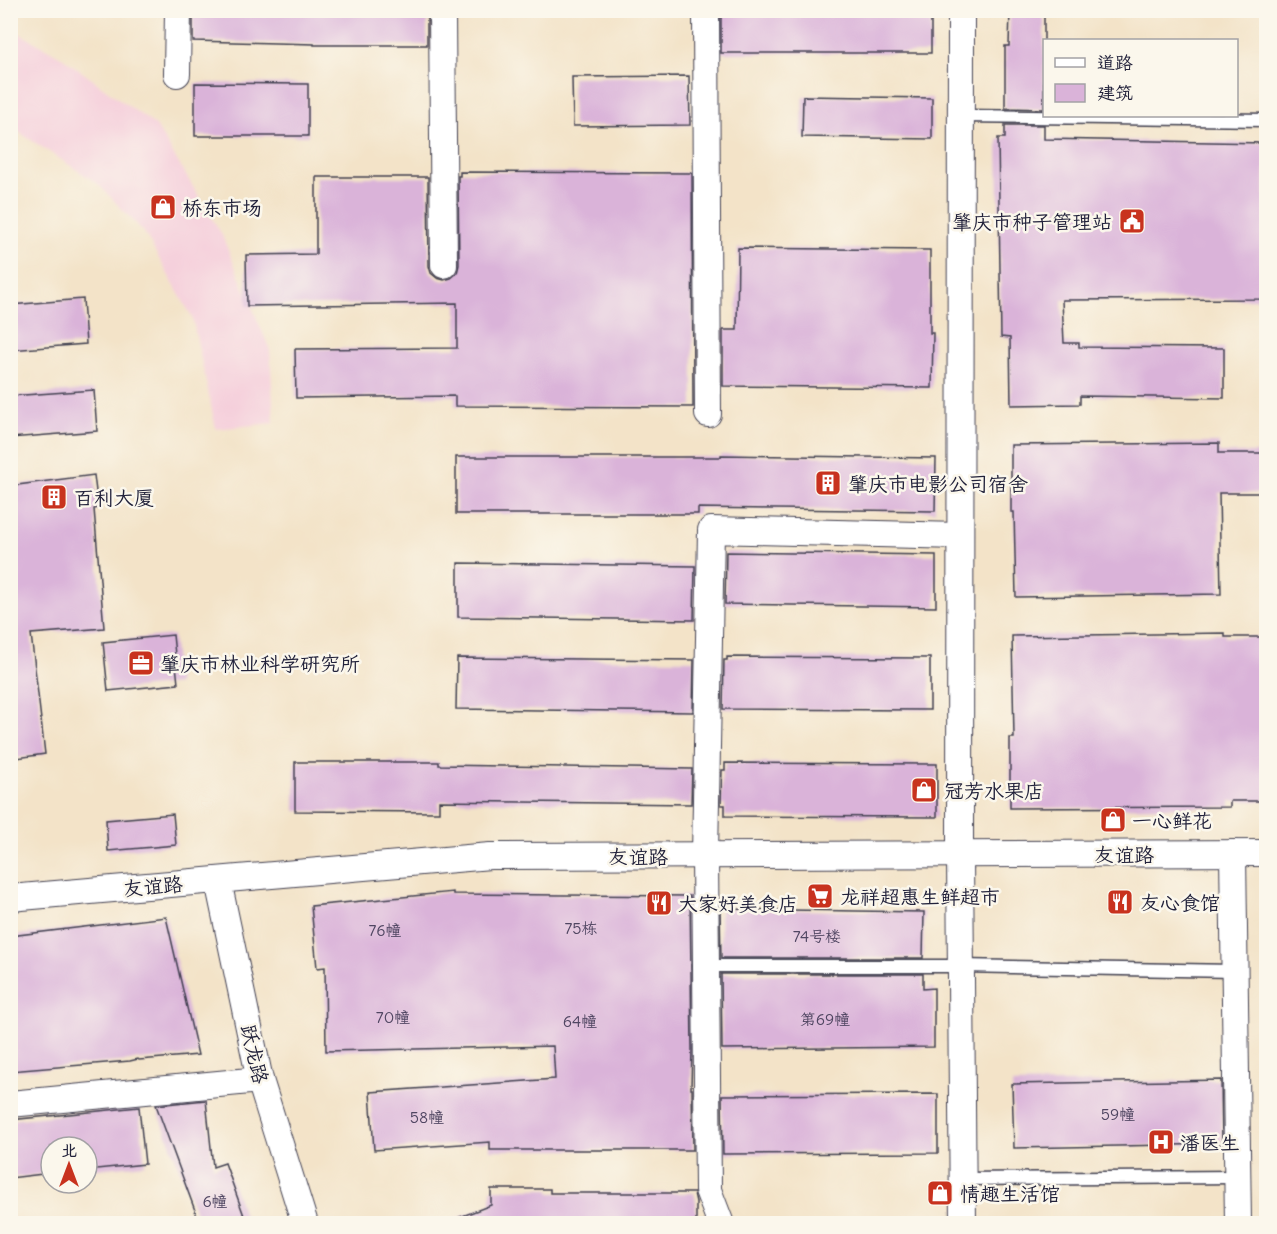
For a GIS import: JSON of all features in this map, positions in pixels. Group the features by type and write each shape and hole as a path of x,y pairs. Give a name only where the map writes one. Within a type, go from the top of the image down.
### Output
{"street":[{"path":"177,74 178,10"},
{"path":"442,10 444,265"},
{"path":"706,10 708,414"},
{"path":"961,10 960,854 963,1224"},
{"path":"721,1224 708,1190 705,855 711,530 960,536"},
{"path":"1233,853 1238,1224"},
{"name":"友谊路","path":"10,898 490,856 1266,853"},
{"name":"跃龙路","path":"218,881 260,1080 305,1224"},
{"path":"10,1104 260,1080"}],"lane":[{"path":"961,116 1266,120"},
{"path":"705,966 961,966 1234,971"},
{"path":"962,1179 1237,1177"}],"shaded area":[{"name":"桥东市场","path":"10,28 63,58 156,126 221,233 270,350 274,423 216,429 192,317 144,232 97,183 11,127"}],"building":[{"path":"193,10 427,10 427,45 314,45 193,41"},
{"path":"721,10 931,10 931,53 721,53"},
{"path":"1010,10 1044,10 1043,109 1005,108 1005,46 1009,46"},
{"path":"689,76 690,125 573,126 572,77"},
{"path":"195,83 308,84 308,136 195,136"},
{"path":"803,96 932,98 932,139 802,137"},
{"name":"肇庆市种子管理站","path":"1005,125 1044,125 1044,139 1265,143 1265,299 1062,300 1064,343 1079,343 1079,347 1224,348 1224,398 1080,396 1080,404 1011,405 1010,338 1001,337 998,138 1005,138"},
{"path":"460,172 692,173 693,407 455,406 455,396 296,398 295,349 457,348 457,303 247,306 246,255 316,254 316,177 428,177 429,266 431,273 437,278 444,280 451,278 457,273 459,265 458,176"},
{"path":"738,248 930,250 932,388 723,386 723,330 737,330"},
{"path":"83,299 86,344 10,350 10,305"},
{"path":"94,390 97,431 10,438 10,396"},
{"path":"1219,443 1219,453 1266,453 1266,493 1219,493 1221,594 1016,597 1014,512 1011,512 1011,445"},
{"path":"721,455 936,458 935,511 698,508 698,514 456,514 456,457 721,457"},
{"path":"94,475 98,508 94,509 104,628 31,634 45,754 17,758 10,704 10,486"},
{"path":"726,552 936,555 936,607 725,604"},
{"path":"458,563 695,566 694,620 458,617"},
{"path":"1225,633 1225,637 1266,637 1266,801 1230,801 1230,807 1010,808 1010,738 1014,738 1012,636"},
{"name":"肇庆市林业科学研究所","path":"173,635 178,684 108,691 103,642"},
{"path":"727,657 930,658 930,710 723,709 724,660 727,660"},
{"path":"457,658 694,660 693,712 456,709"},
{"path":"295,762 439,762 439,765 692,769 691,804 439,801 439,812 295,811"},
{"path":"725,763 937,764 937,817 725,816 725,805 721,805 722,770 725,770"},
{"path":"173,814 176,845 108,851 106,820"},
{"path":"453,892 453,894 690,896 693,1150 490,1150 490,1142 374,1150 370,1092 555,1079 553,1046 326,1051 325,967 317,968 311,906"},
{"path":"720,909 924,912 923,958 721,958"},
{"path":"166,917 198,1055 10,1071 10,936"},
{"path":"721,974 923,974 923,989 934,988 934,1047 722,1049"},
{"path":"1221,1080 1222,1144 1014,1148 1012,1084"},
{"path":"938,1094 938,1153 723,1154 722,1095"},
{"path":"206,1100 213,1167 225,1163 247,1224 200,1224 156,1105"},
{"path":"139,1107 145,1164 99,1169 99,1135 39,1135 39,1174 10,1178 10,1120"},
{"path":"491,1189 550,1189 550,1193 694,1193 696,1224 447,1224 447,1222 491,1205"}],"place":[{"name":"桥东市场","path":"163,207"},
{"name":"肇庆市种子管理站","path":"1132,221"},
{"name":"肇庆市电影公司宿舍","path":"828,483"},
{"name":"百利大厦","path":"54,497"},
{"name":"肇庆市林业科学研究所","path":"141,663"},
{"name":"冠芳水果店","path":"924,790"},
{"name":"一心鲜花","path":"1113,820"},
{"name":"龙祥超惠生鲜超市","path":"820,896"},
{"name":"友心食馆","path":"1120,902"},
{"name":"大家好美食店","path":"659,903"},
{"name":"潘医生","path":"1161,1142"},
{"name":"情趣生活馆","path":"940,1193"}]}
